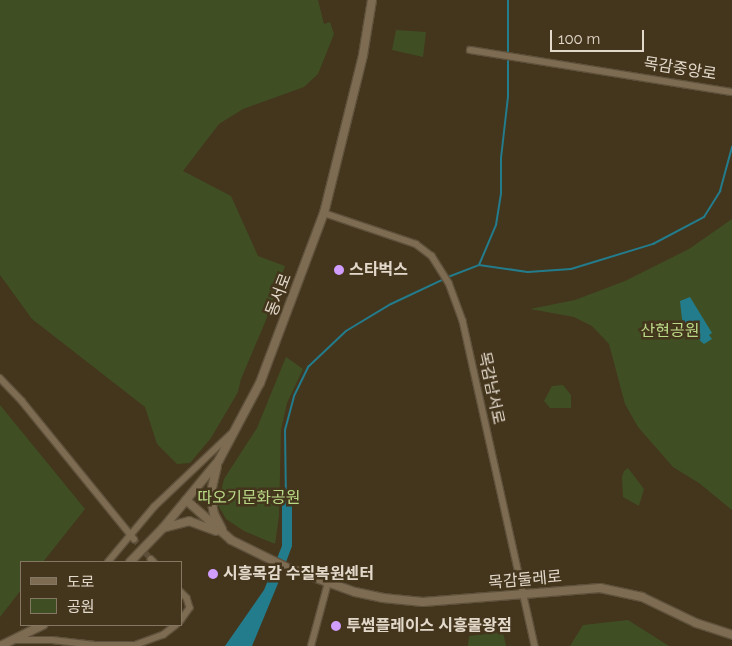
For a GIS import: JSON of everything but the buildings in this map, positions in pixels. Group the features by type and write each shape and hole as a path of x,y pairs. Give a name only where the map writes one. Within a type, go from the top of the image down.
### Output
{"street":[{"name":"동서로","path":"131,561 163,528 219,460 260,383 324,212 363,55 372,0"},
{"name":"목감중앙로","path":"470,50 729,91"},
{"name":"목감남서로","path":"324,212 416,244 432,256 449,283 463,321 535,646"},
{"path":"0,378 22,401 132,536"},
{"path":"109,561 132,536 154,507 236,429"},
{"path":"219,460 213,477 212,503 219,525 231,540"},
{"path":"186,500 231,540"},
{"path":"163,528 189,522 198,523 231,540"},
{"name":"목감둘레로","path":"231,540 314,578 383,598 423,602 600,588 642,597 696,623 732,635"},
{"path":"312,646 328,583"},
{"path":"182,593 187,598 190,608 182,620"},
{"path":"0,646 41,626"},
{"path":"14,640 52,640 95,645 135,645 163,635 175,626"}],"green space":[{"path":"0,0 318,0 324,24 330,22 334,34 318,74 304,87 243,109 219,124 183,171 231,196 258,256 285,266 266,320 241,379 238,392 211,438 190,463 177,464 157,444 145,407 32,319 0,275"},
{"path":"396,30 426,32 423,57 392,50"},
{"name":"산현공원","path":"732,219 732,510 699,483 673,467 638,427 625,404 609,344 592,326 574,317 530,309 575,300 625,281 689,249"},
{"name":"따오기문화공원","path":"286,357 303,369 287,403 281,430 279,516 275,544 244,531 226,519 218,505 224,479 257,428"},
{"path":"563,385 571,395 571,408 550,408 544,401 552,386"},
{"path":"0,405 85,509 44,561 20,561 20,591 0,617"},
{"path":"628,468 644,489 639,506 623,497 622,477 624,471"},
{"path":"628,620 669,646 570,646 583,625"},
{"path":"503,632 506,646 468,646 469,636"}],"water":[{"path":"690,297 712,333 709,335 712,339 704,344 689,331 682,319 680,301"},
{"path":"286,501 292,505 292,546 252,646 225,646 264,590 282,546 282,506"}],"waterway":[{"path":"448,277 479,265 496,225 501,194 501,158 508,97 508,0"},
{"path":"479,265 528,272 571,269 653,244 704,217 720,191 732,147"},
{"path":"286,501 285,430 294,396 308,367 346,331 391,304 444,279"}],"tunnel":[{"path":"134,539 151,559"}],"place":[{"name":"스타벅스","path":"339,270"},
{"name":"시흥목감 수질복원센터","path":"213,574"},
{"name":"투썸플레이스 시흥물왕점","path":"336,626"}]}
